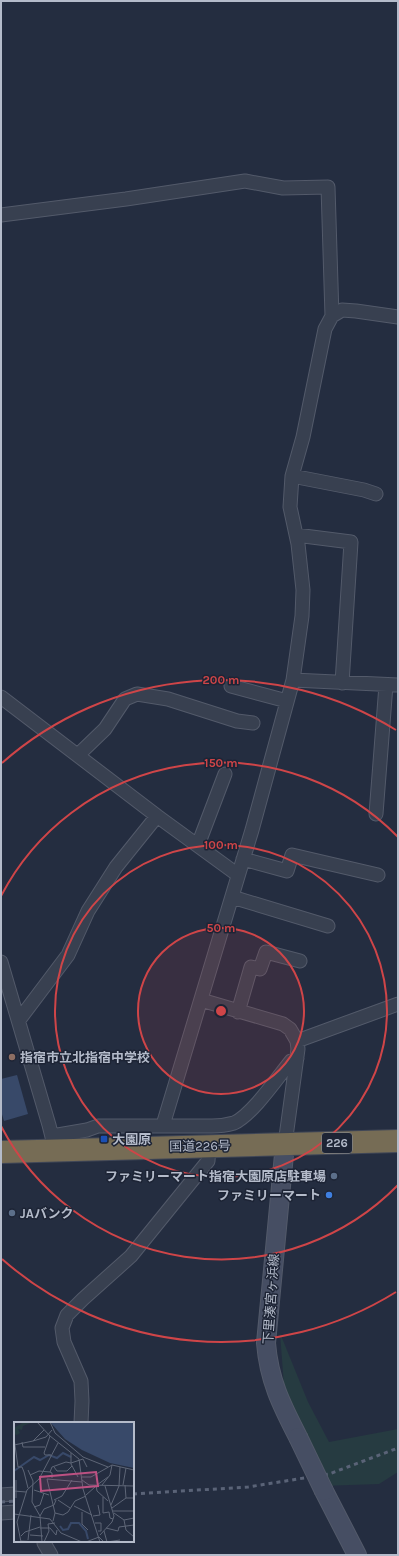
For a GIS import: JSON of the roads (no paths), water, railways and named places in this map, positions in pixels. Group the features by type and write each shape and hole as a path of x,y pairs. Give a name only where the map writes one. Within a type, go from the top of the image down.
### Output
{"highway":[{"name":"国道226号","path":"1,1152 53,1143 209,1146 398,1141"}],"main road":[{"name":"下里湊宮ヶ浜線","path":"285,1144 266,1343 267,1356 278,1398 357,1555"}],"street":[{"path":"1,215 126,199 245,181 282,188 328,187 332,316 325,329 304,437 292,476 290,507 296,535 302,596 302,616 293,680 252,830 163,1126"},
{"path":"332,316 342,310 398,317"},
{"path":"292,476 364,490 376,494"},
{"path":"296,535 351,542 342,683"},
{"path":"293,680 392,685 376,814"},
{"path":"231,686 287,701"},
{"path":"78,755 105,728 125,699 136,694 168,699 237,721 253,723"},
{"path":"1,697 157,816 238,875"},
{"path":"198,845 225,774"},
{"path":"19,1020 68,955 88,911 116,867 157,816"},
{"path":"243,859 287,870 292,855 378,875"},
{"path":"232,897 328,926"},
{"path":"238,1012 251,967 260,969 266,952 300,961"},
{"path":"1,962 19,1020 53,1143 98,1126 212,1126 226,1125 235,1122 246,1115 291,1061 297,1058"},
{"path":"201,1000 283,1024 290,1029 297,1041 297,1058 285,1144"},
{"path":"297,1041 398,1004"},
{"path":"81,1422 81,1381 64,1342 62,1328 66,1315 131,1256 208,1161 209,1146"},
{"path":"1,1495 14,1494"},
{"path":"1,1513 14,1512"},
{"path":"43,1546 51,1555"}],"water":[{"path":"17,1075 28,1114 4,1121 1,1111 1,1079"}],"railway":[{"path":"134,1494 248,1487 329,1474 398,1448"},
{"path":"1,1502 14,1501"}],"place":[{"name":"指宿市立北指宿中学校","path":"12,1057"},
{"name":"大園原","path":"104,1139"},
{"name":"ファミリーマート指宿大園原店駐車場","path":"334,1176"},
{"name":"ファミリーマート","path":"329,1195"},
{"name":"JAバンク","path":"12,1213"}]}
